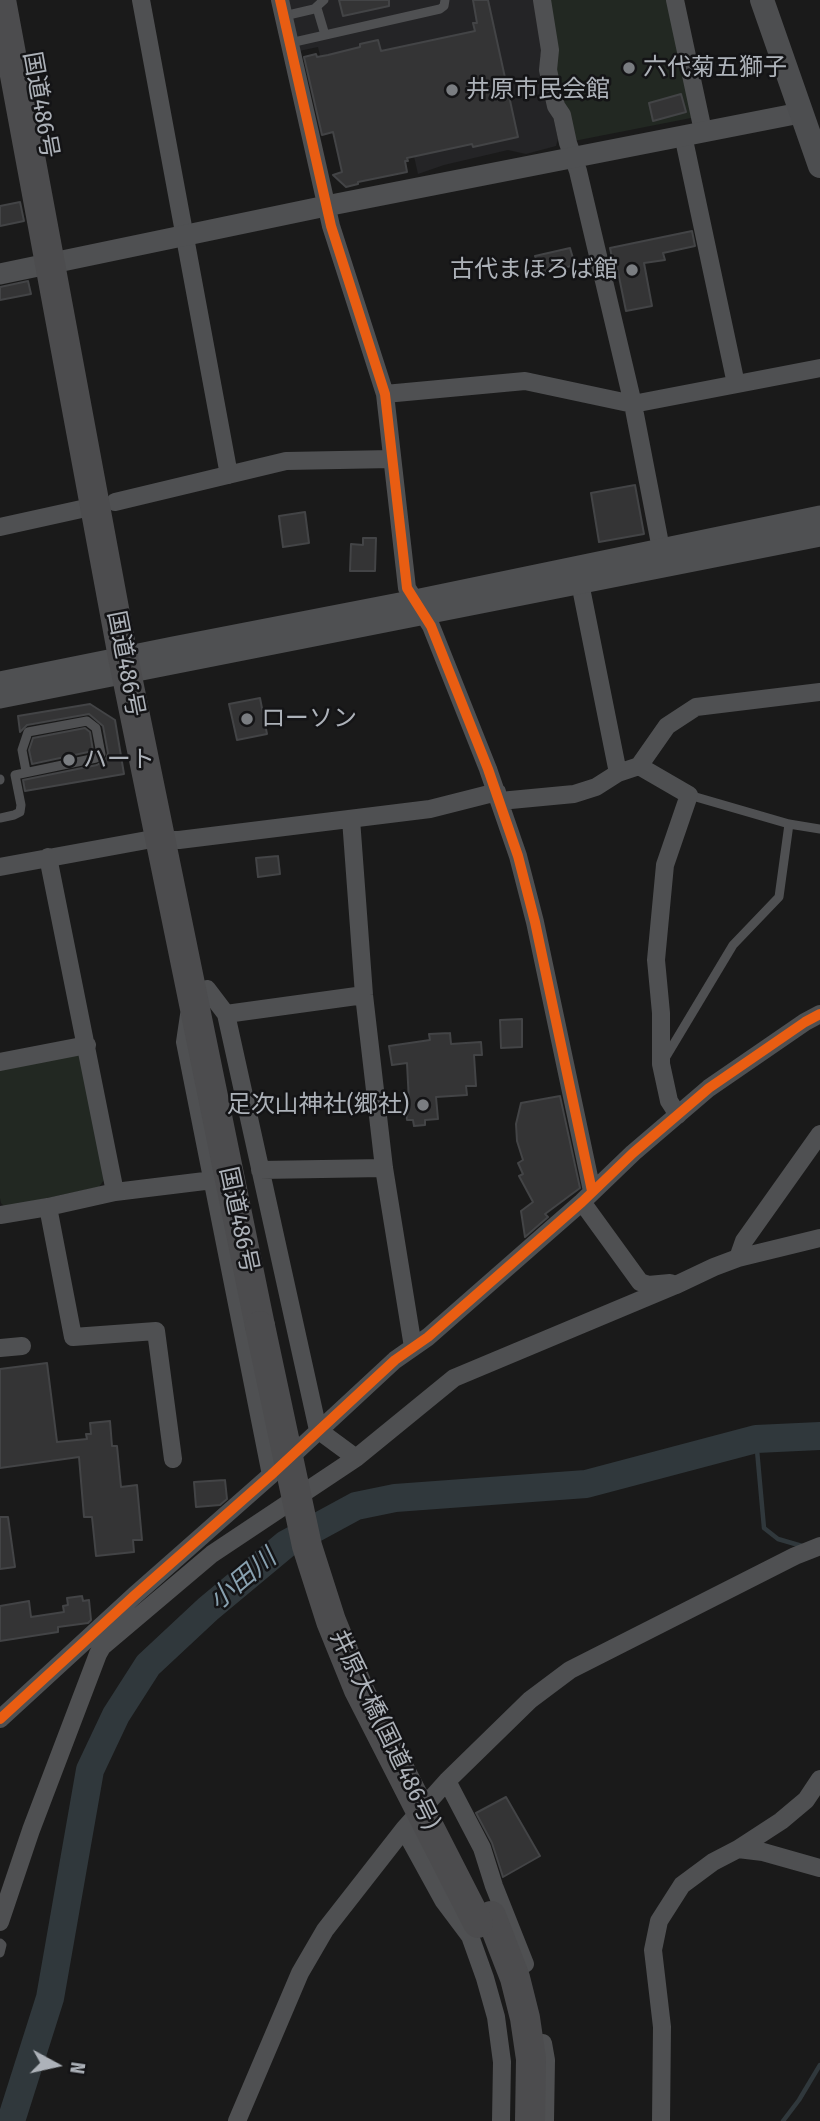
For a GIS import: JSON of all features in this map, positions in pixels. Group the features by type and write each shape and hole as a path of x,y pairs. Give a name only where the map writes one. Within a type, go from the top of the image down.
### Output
{"highway":[{"name":"国道486号","path":"1,0 59,261 134,664 268,1325"},
{"name":"国道486号","path":"20,0 59,261"},
{"name":"井原大橋(国道486号)","path":"268,1325 307,1546 331,1621 359,1690 484,1920"},
{"path":"484,1920 511,2020 516,2059 515,2121"},
{"path":"484,1920 515,1978 525,2018 531,2059 530,2121"}],"main road":[{"path":"762,0 820,166"}],"street":[{"path":"141,0 229,475"},
{"path":"541,0 550,50 548,70 556,106 562,114 573,157 633,404 661,549"},
{"path":"675,0 693,133 736,384"},
{"path":"282,8 331,226 385,394 407,588 431,626 498,797 535,922 587,1196 640,1283 676,1285"},
{"path":"0,274 326,206 800,113"},
{"path":"385,394 525,381 633,404 820,368"},
{"path":"0,527 297,460 392,459"},
{"path":"579,575 661,549 820,516"},
{"path":"0,698 134,664 579,575 820,536"},
{"path":"579,575 618,773"},
{"path":"0,682 134,664"},
{"path":"0,867 131,842 351,820 498,797 574,794 596,787 618,773 639,766 667,726 696,707 820,692"},
{"path":"639,766 689,795 665,865 656,960 661,1013 661,1064 669,1101 678,1115"},
{"path":"351,820 364,995 384,1168 412,1347"},
{"path":"48,857 115,1192"},
{"path":"271,1475 185,1042 200,991 226,1014 318,1430 356,1458"},
{"path":"226,1014 364,995"},
{"path":"0,1719 396,1360 428,1337 633,1153 709,1088 820,1014"},
{"path":"0,1062 87,1045"},
{"path":"738,1258 744,1241 820,1134"},
{"path":"260,1170 384,1168"},
{"path":"0,1215 115,1192 213,1180"},
{"path":"48,1207 73,1337 156,1331 173,1459"},
{"path":"0,1922 31,1830 97,1654 212,1553 356,1458 454,1378 714,1267 738,1258 820,1238"},
{"path":"0,1348 22,1346"},
{"path":"212,1553 214,1547 238,1521 240,1513 236,1506"},
{"path":"237,2121 300,1973 325,1930 404,1829 447,1781 530,1700 570,1670 795,1556 820,1546"},
{"path":"661,2121 662,2027 653,1950 659,1921 682,1885 713,1862 781,1821 806,1800 820,1779"},
{"path":"447,1781 482,1848 531,1980 546,2060 545,2121"},
{"path":"404,1829 443,1900 470,1936 485,1978 496,2017 501,2051 501,2121"},
{"path":"738,1849 763,1852 820,1868"}],"lane":[{"path":"282,8 317,8 324,0"},
{"path":"290,43 440,9 445,0"},
{"path":"317,8 325,35"},
{"path":"0,818 14,816 20,812 15,775 96,758 101,754 96,727 87,721 28,732 22,750 26,771"},
{"path":"689,795 789,824 820,829"},
{"path":"661,1064 733,945 779,897 789,824"},
{"path":"0,1943 0,1953"}],"shaded area":[{"path":"287,0 536,0 538,6 535,11 544,52 540,56 558,139 556,146 526,154 508,150 418,174 405,117 325,77 318,47 299,51"},
{"path":"546,0 670,0 696,117 574,141 560,105"},
{"path":"82,1052 106,1177 99,1187 5,1207 0,1198 0,1068"}],"building":[{"path":"339,0 389,0 389,6 343,16"},
{"path":"473,0 488,0 518,137 407,158 407,172 346,187 333,175 342,172 333,132 322,135 304,57 328,55 378,40 381,51 475,31 473,23 477,23"},
{"path":"681,94 686,112 653,121 649,103"},
{"path":"20,202 24,221 0,226 0,206"},
{"path":"692,231 695,246 663,253 665,260 644,263 652,306 626,311 617,267 614,267 610,248"},
{"path":"570,248 575,265 540,274 535,256"},
{"path":"28,281 31,294 0,300 0,287"},
{"path":"635,485 644,534 599,542 591,493"},
{"path":"305,512 309,543 283,547 279,516"},
{"path":"363,538 376,538 375,571 350,571 351,544 363,545"},
{"path":"260,698 267,734 237,740 229,704"},
{"path":"90,704 115,720 124,774 25,791 23,780 97,765 106,759 108,753 103,726 89,714 27,725 20,732 18,716"},
{"path":"85,728 90,732 93,751 32,764 29,750 33,738"},
{"path":"278,856 280,874 258,877 256,858"},
{"path":"522,1019 522,1047 501,1048 500,1020"},
{"path":"450,1033 451,1044 481,1042 482,1055 474,1055 476,1086 466,1086 467,1095 436,1097 438,1119 425,1120 425,1125 414,1126 413,1120 407,1120 405,1103 409,1102 407,1063 392,1065 389,1046 430,1040 429,1034"},
{"path":"560,1096 580,1188 545,1214 548,1217 525,1237 521,1211 533,1202 519,1176 523,1174 518,1163 523,1160 517,1141 516,1124 521,1103"},
{"path":"47,1363 57,1442 87,1439 86,1434 91,1434 90,1423 110,1421 112,1446 117,1446 121,1487 137,1485 142,1540 133,1540 134,1552 96,1556 92,1517 84,1517 79,1457 0,1468 0,1369"},
{"path":"225,1480 227,1499 220,1505 196,1507 194,1482"},
{"path":"0,1517 8,1517 15,1567 0,1569"},
{"path":"82,1596 83,1601 89,1600 91,1620 88,1623 58,1627 58,1632 0,1641 0,1606 29,1601 31,1617 64,1612 63,1606 68,1605 67,1598"},
{"path":"506,1797 540,1856 503,1877 492,1843 476,1813"}],"waterway":[{"name":"小田川","path":"11,2121 50,1998 90,1770 116,1715 148,1665 208,1609 286,1544 356,1506 395,1498 586,1484 756,1439 820,1436"},
{"path":"756,1439 764,1528 778,1539 802,1546"},
{"path":"783,2121 820,2065"}],"cycle path":[{"path":"280,0 331,226 385,394 407,588 431,626 488,769 518,856 535,922 592,1191"},
{"path":"0,1719 395,1360 428,1337 582,1202 633,1153 709,1088 820,1014"}],"place":[{"name":"六代菊五獅子","path":"629,68"},
{"name":"井原市民会館","path":"452,90"},
{"name":"古代まほろば館","path":"632,270"},
{"name":"ローソン","path":"247,719"},
{"name":"ハート","path":"69,760"},
{"name":"足次山神社(郷社)","path":"423,1105"}]}
